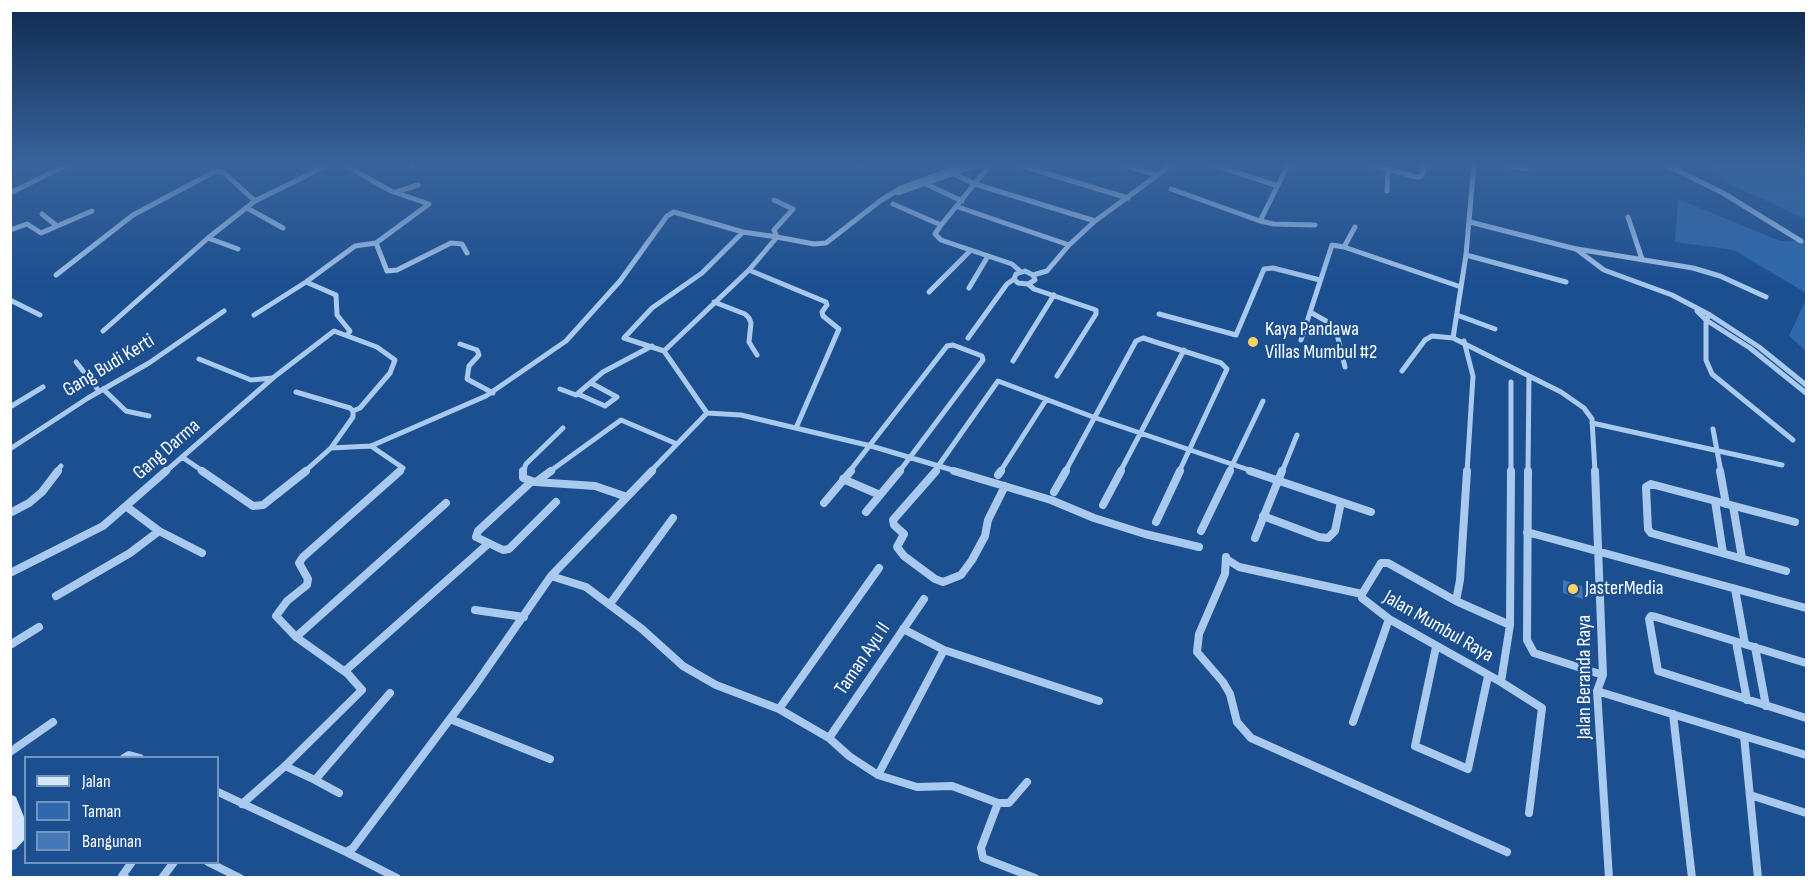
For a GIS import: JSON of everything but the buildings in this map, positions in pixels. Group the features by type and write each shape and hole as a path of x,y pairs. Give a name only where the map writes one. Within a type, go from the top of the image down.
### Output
{"street":[{"path":"56,274 133,215 153,204"},
{"path":"103,331 208,238 251,204"},
{"path":"254,315 306,282 355,246 376,243 428,204"},
{"path":"777,237 774,235 774,230 793,208 785,204"},
{"path":"331,448 371,446 493,393 566,341 620,281 667,216 674,212 743,232 807,243 826,243 877,204"},
{"path":"894,204 941,225"},
{"path":"960,204 935,234 938,238 969,252 1012,264 1021,272 1033,275 1047,271 1069,245 1095,221 1119,204"},
{"path":"1041,204 1095,221"},
{"path":"1209,204 1274,224 1315,225"},
{"path":"1260,221 1269,204"},
{"path":"1453,338 1471,204"},
{"path":"1742,204 1801,241"},
{"path":"958,207 1069,245"},
{"path":"247,208 283,228"},
{"path":"10,230 27,224 41,233 92,211"},
{"path":"42,214 57,226"},
{"path":"1628,217 1642,259"},
{"path":"1470,222 1576,249 1707,272 1766,297"},
{"path":"1344,247 1355,227"},
{"path":"707,413 664,351 625,340 626,335 652,308 702,273 743,232"},
{"path":"664,351 749,270 777,237"},
{"path":"208,238 238,249"},
{"path":"376,243 387,271 392,272 451,243 462,244 467,253"},
{"path":"1301,340 1332,245 1344,247 1461,287"},
{"path":"1576,249 1604,270 1672,295 1750,348 1806,393"},
{"path":"929,292 969,252"},
{"path":"1466,255 1566,282"},
{"path":"969,288 988,256"},
{"path":"1159,314 1232,336 1236,335 1265,268 1320,280"},
{"path":"749,270 824,301 827,303 822,312 823,316 839,329 796,428"},
{"path":"968,338 1007,284 1021,272"},
{"path":"1028,284 1035,280 1033,275"},
{"path":"1014,279 1021,284 1028,284 1094,309 1096,312 1057,376"},
{"path":"306,282 336,295 337,315 350,331 348,334 377,347 395,360 390,374 360,408 353,411"},
{"path":"1013,361 1054,295"},
{"path":"10,300 40,315"},
{"path":"714,303 745,314 749,318 751,323 749,342 757,355"},
{"name":"Gang Budi Kerti","path":"10,449 101,390 141,368 225,311"},
{"path":"1310,312 1335,326 1345,368"},
{"path":"1457,315 1496,329"},
{"path":"1708,318 1759,347 1806,385"},
{"path":"1708,318 1706,360 1712,374 1793,440"},
{"name":"Gang Darma","path":"10,573 102,526 127,507 274,377 332,332 348,334"},
{"path":"1402,370 1425,340 1432,336 1453,338 1464,342 1529,376 1527,640 1534,653 1603,675"},
{"path":"1054,492 1136,341 1143,338 1184,350 1221,363 1227,369 1156,522"},
{"name":"Jalan Mumbul Raya","path":"1464,342 1473,376 1460,580 1456,601 1388,564 1381,563 1362,594 1366,603 1389,619 1501,682 1542,708 1529,813"},
{"path":"460,344 477,350 479,355 469,366 467,380 493,393"},
{"path":"824,503 871,446 947,346 953,345 980,354 983,360 910,458 866,512"},
{"path":"578,394 607,369 652,346"},
{"path":"1102,505 1184,350"},
{"path":"199,359 251,380 274,377"},
{"path":"76,362 101,390 126,411 149,416"},
{"name":"Jalan Beranda Raya","path":"1529,376 1561,392 1584,408 1592,423 1600,551 1603,675 1597,691 1609,878"},
{"path":"1005,486 988,520 985,536 961,575 950,581 943,582 935,579 900,552 898,542 904,534 893,522 939,467 999,381 1141,434 1371,512"},
{"path":"560,389 605,406 617,396 591,382"},
{"name":"Jalan Mumbul Raya","path":"1501,682 1510,625 1511,382"},
{"path":"10,407 43,387"},
{"path":"296,392 350,408 353,411"},
{"path":"998,476 1046,400"},
{"path":"1202,531 1263,400"},
{"path":"182,457 253,506 258,506 285,489 331,448 353,416 353,411"},
{"path":"346,852 364,835 524,617 551,576 707,413 741,414 871,446 1005,486 1145,534 1199,547"},
{"path":"556,502 509,549 502,550 477,537 478,531 533,482 621,420 677,444"},
{"path":"1592,423 1782,465"},
{"path":"563,428 526,464 523,478 533,482 595,486 627,497"},
{"path":"1713,429 1742,558"},
{"path":"1255,538 1297,435"},
{"path":"242,804 285,766 362,690 345,671 296,638 276,616 281,607 307,585 308,579 299,563 403,468 371,446"},
{"path":"10,513 29,503 42,492 61,466"},
{"path":"843,479 880,495"},
{"path":"1786,571 1651,533 1648,529 1646,487 1651,484 1795,522"},
{"path":"1263,516 1319,537 1328,538 1335,531 1341,501"},
{"path":"1714,501 1723,553"},
{"path":"296,638 446,503"},
{"path":"127,507 159,531 202,553"},
{"path":"610,604 673,518"},
{"path":"56,596 130,553 159,531"},
{"path":"1527,531 1806,608"},
{"path":"345,671 488,544"},
{"path":"1362,594 1285,575 1239,567 1227,559 1225,574 1199,634 1197,651 1223,681 1230,694 1237,722 1251,738 1507,852"},
{"path":"779,709 879,568"},
{"path":"551,576 586,586 642,628 683,666 716,685 779,709 829,738 849,756 878,774 917,788 952,786 998,803 1009,803 1027,782"},
{"path":"1735,589 1745,644"},
{"name":"Taman Ayu II","path":"829,738 924,598"},
{"path":"1456,601 1510,625"},
{"path":"475,610 524,617"},
{"path":"1806,663 1656,617 1651,616 1649,619 1656,669 1806,718"},
{"path":"1353,722 1389,619"},
{"path":"10,645 39,627"},
{"path":"903,629 944,650 1099,701"},
{"path":"1736,642 1746,700"},
{"path":"1436,647 1415,746 1468,769 1488,676"},
{"path":"1755,647 1766,706"},
{"path":"878,774 944,650"},
{"path":"1597,691 1806,755"},
{"path":"315,780 390,693"},
{"path":"1672,714 1692,878"},
{"path":"450,719 550,759"},
{"path":"10,752 53,722"},
{"path":"1744,736 1758,878"},
{"path":"285,766 339,793"},
{"path":"219,792 397,878"},
{"path":"1750,795 1806,813"},
{"path":"10,802 19,833"},
{"path":"998,803 981,852 987,860 1035,878"},
{"path":"123,877 131,864"},
{"path":"162,878 172,864"},
{"path":"212,864 240,878"}],"green space":[{"path":"1678,204 1691,204 1780,241 1806,241 1806,293 1734,250 1675,242"},
{"path":"1774,204 1806,204 1806,219"},
{"path":"1806,299 1806,351 1789,336"}],"place":[{"name":"Kaya Pandawa Villas Mumbul #2","path":"1253,342"},
{"name":"JasterMedia","path":"1573,589"}]}
